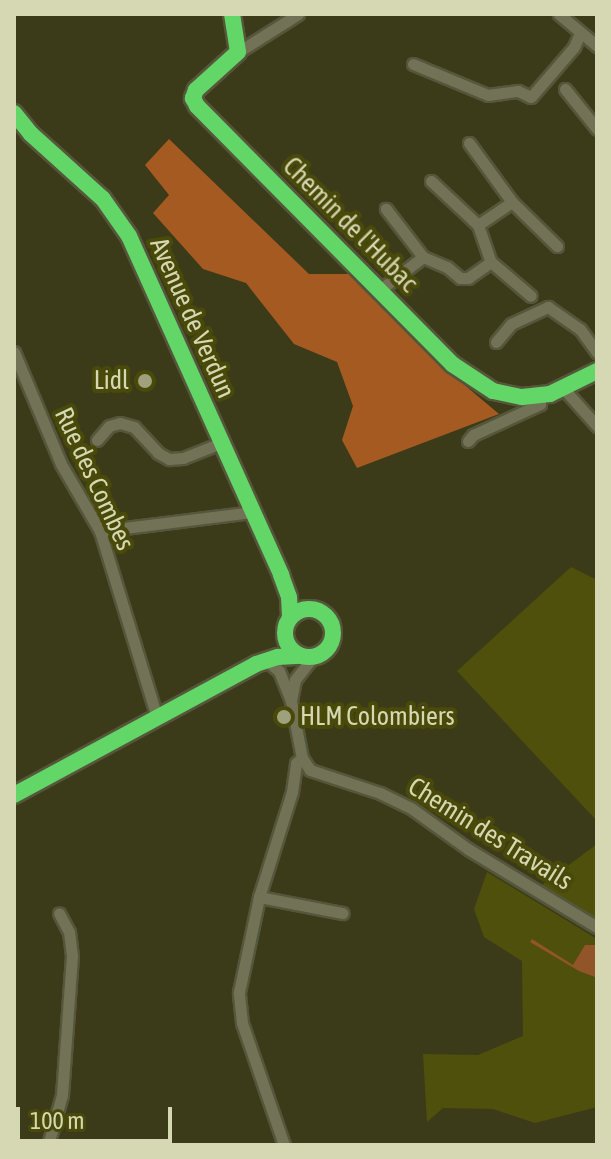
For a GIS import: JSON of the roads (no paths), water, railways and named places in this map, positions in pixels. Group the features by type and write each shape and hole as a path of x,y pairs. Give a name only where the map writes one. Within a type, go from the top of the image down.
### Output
{"main road":[{"path":"232,14 238,52"},
{"name":"Chemin de l'Hubac","path":"238,52 196,90 193,98 197,106 452,364 474,380 510,396 540,396"},
{"name":"Avenue de Verdun","path":"14,113 116,214 281,575 289,597 287,626"},
{"path":"540,396 597,371"},
{"name":"Avenue de Verdun","path":"281,575 310,609"},
{"path":"14,795 261,662 329,648 333,629 327,617 310,609 287,626 261,662"},
{"path":"287,626 300,655"}],"street":[{"name":"Chemin de l'Hubac","path":"238,52 298,14"},
{"path":"559,14 579,35 597,46"},
{"path":"413,64 488,95 518,91 531,97 574,47 579,35"},
{"path":"565,89 597,129"},
{"path":"469,143 512,202 557,246"},
{"path":"431,181 478,225 491,262 531,296"},
{"path":"478,225 512,202"},
{"path":"381,289 423,257 386,209"},
{"name":"Chemin de l'Hubac","path":"423,257 447,267 460,278 468,278 491,262"},
{"path":"496,342 511,324 548,307 580,329 597,352"},
{"name":"Rue des Combes","path":"14,352 61,464 100,531 157,717"},
{"path":"563,388 597,426"},
{"path":"468,441 473,435 540,404 540,396"},
{"path":"97,440 109,426 120,423 134,427 158,453 169,459 183,458 221,443"},
{"path":"100,531 252,512"},
{"path":"291,701 300,655"},
{"path":"295,680 300,655"},
{"path":"261,662 279,671 291,701 302,758 310,770 292,792"},
{"path":"284,1145 239,1008 241,975 259,897 292,792 296,763 302,758"},
{"name":"Chemin des Travails","path":"310,770 380,793 411,808 477,854 597,927"},
{"path":"259,897 342,913"},
{"path":"48,1145 62,1095 72,956 69,932 59,913"}],"place":[{"name":"Lidl","path":"145,381"},
{"name":"HLM Colombiers","path":"284,717"}]}
